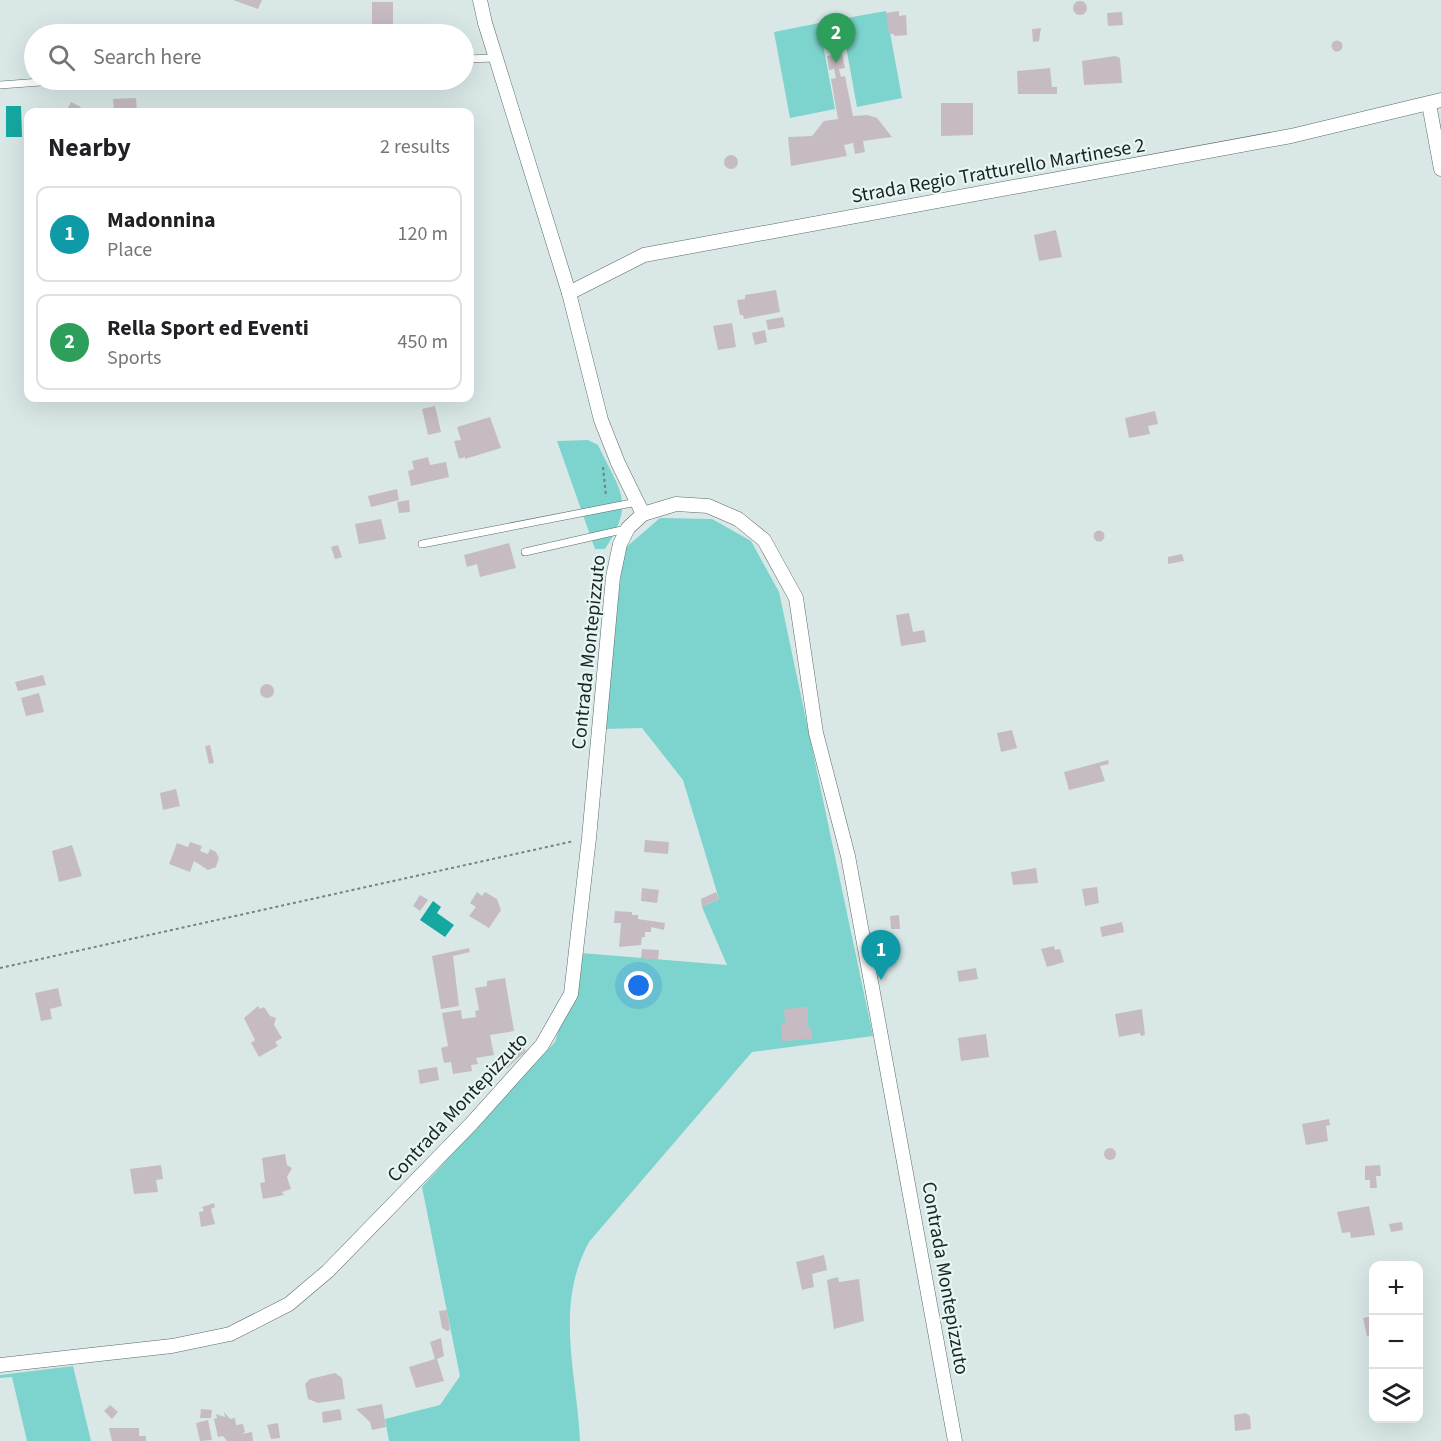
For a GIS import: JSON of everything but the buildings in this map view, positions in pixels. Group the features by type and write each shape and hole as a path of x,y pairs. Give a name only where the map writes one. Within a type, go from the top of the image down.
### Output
{"street":[{"path":"480,0 569,293 601,420 618,463 640,508"},
{"path":"1435,102 1441,169"},
{"name":"Strada Regio Tratturello Martinese 2","path":"569,293 644,255 1280,138 1435,102"},
{"name":"Contrada Montepizzuto","path":"0,1365 172,1346 230,1334 289,1304 328,1271 472,1123 542,1045 571,994 589,838 613,577 620,544 640,508 676,504 708,506 738,519 764,540 796,598 816,733 848,856 955,1441"}],"lane":[{"path":"474,59 496,58"},
{"path":"0,85 24,83"},
{"path":"422,544 606,508 640,508"},
{"path":"525,552 628,528"}],"path":[{"path":"603,466 606,508"},
{"path":"0,968 589,838"}],"shaded area":[{"path":"886,11 902,98 857,107 841,19"},
{"path":"819,23 835,109 790,118 774,32"},
{"path":"6,106 21,106 22,137 6,137"},
{"path":"588,440 598,445 621,497 620,519 605,549 595,549 557,441"},
{"path":"660,518 712,519 751,541 779,592 873,1036 752,1052 589,1242 578,1266 572,1291 570,1315 570,1340 580,1441 389,1441 385,1419 440,1405 460,1376 422,1187 555,1042 581,953 727,965 702,907 719,899 683,780 642,728 603,729 624,549"},
{"path":"433,901 441,907 437,913 454,925 445,937 420,920"},
{"path":"73,1366 91,1441 27,1441 12,1377 0,1378 0,1375"}],"place":[{"name":"Rella Sport ed Eventi","path":"836,63"},
{"name":"Madonnina","path":"881,980"}]}
